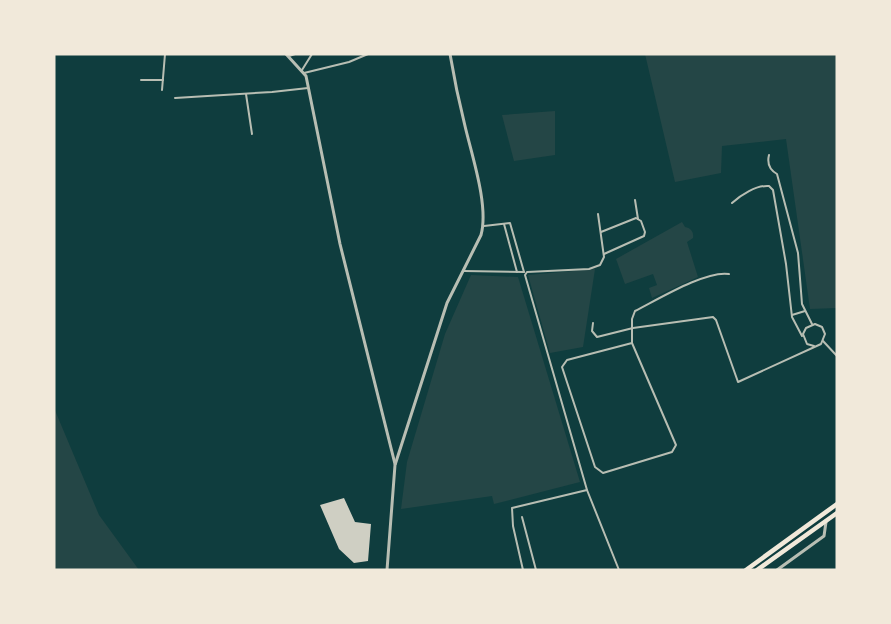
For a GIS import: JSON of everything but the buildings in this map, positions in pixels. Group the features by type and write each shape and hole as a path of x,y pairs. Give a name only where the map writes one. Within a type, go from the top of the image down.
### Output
{"main road":[{"path":"746,570 837,504"},
{"path":"757,570 837,513"}],"street":[{"path":"162,90 165,54"},
{"path":"288,55 295,54"},
{"path":"303,71 312,54"},
{"path":"303,71 349,62 368,54"},
{"path":"387,570 395,465 441,319 484,226 476,172 450,54"},
{"path":"288,55 303,71 308,88 340,244 395,465"},
{"path":"141,80 163,80"},
{"path":"175,98 308,88"},
{"path":"246,94 252,134"},
{"path":"593,323 592,331 597,337 633,328 713,317 738,382 823,341 825,334 822,327 812,324 802,304 798,253 777,174 768,164 769,155"},
{"path":"732,203 741,195 763,186 772,189 786,264 792,315 799,334 807,344 814,346"},
{"path":"604,254 645,235 641,221 638,219 635,200"},
{"path":"463,271 526,272 592,268 602,262 604,254 598,214"},
{"path":"601,232 633,218 638,219"},
{"path":"504,224 518,272"},
{"path":"484,226 511,224 587,490 619,570"},
{"path":"632,343 567,360 562,367 595,467 603,473 672,452 676,446 632,343 632,319 635,311 712,274 729,274"},
{"path":"792,315 805,310"},
{"path":"803,338 806,328 812,324"},
{"path":"823,341 837,356"},
{"path":"523,570 513,526 512,508 587,490"},
{"path":"522,517 536,570"},
{"path":"777,570 824,536 826,520"}],"shaded area":[{"path":"645,54 837,54 837,308 810,309 786,139 722,146 721,173 675,182"},
{"path":"555,111 555,155 514,161 502,115"},
{"path":"682,222 693,234 693,238 687,242 698,277 652,298 649,288 657,285 653,274 625,284 616,259"},
{"path":"595,269 583,347 550,353 528,275"},
{"path":"471,275 518,277 580,482 494,504 492,496 401,509 407,462 445,334"},
{"path":"54,408 99,515 139,570 54,570"}]}
